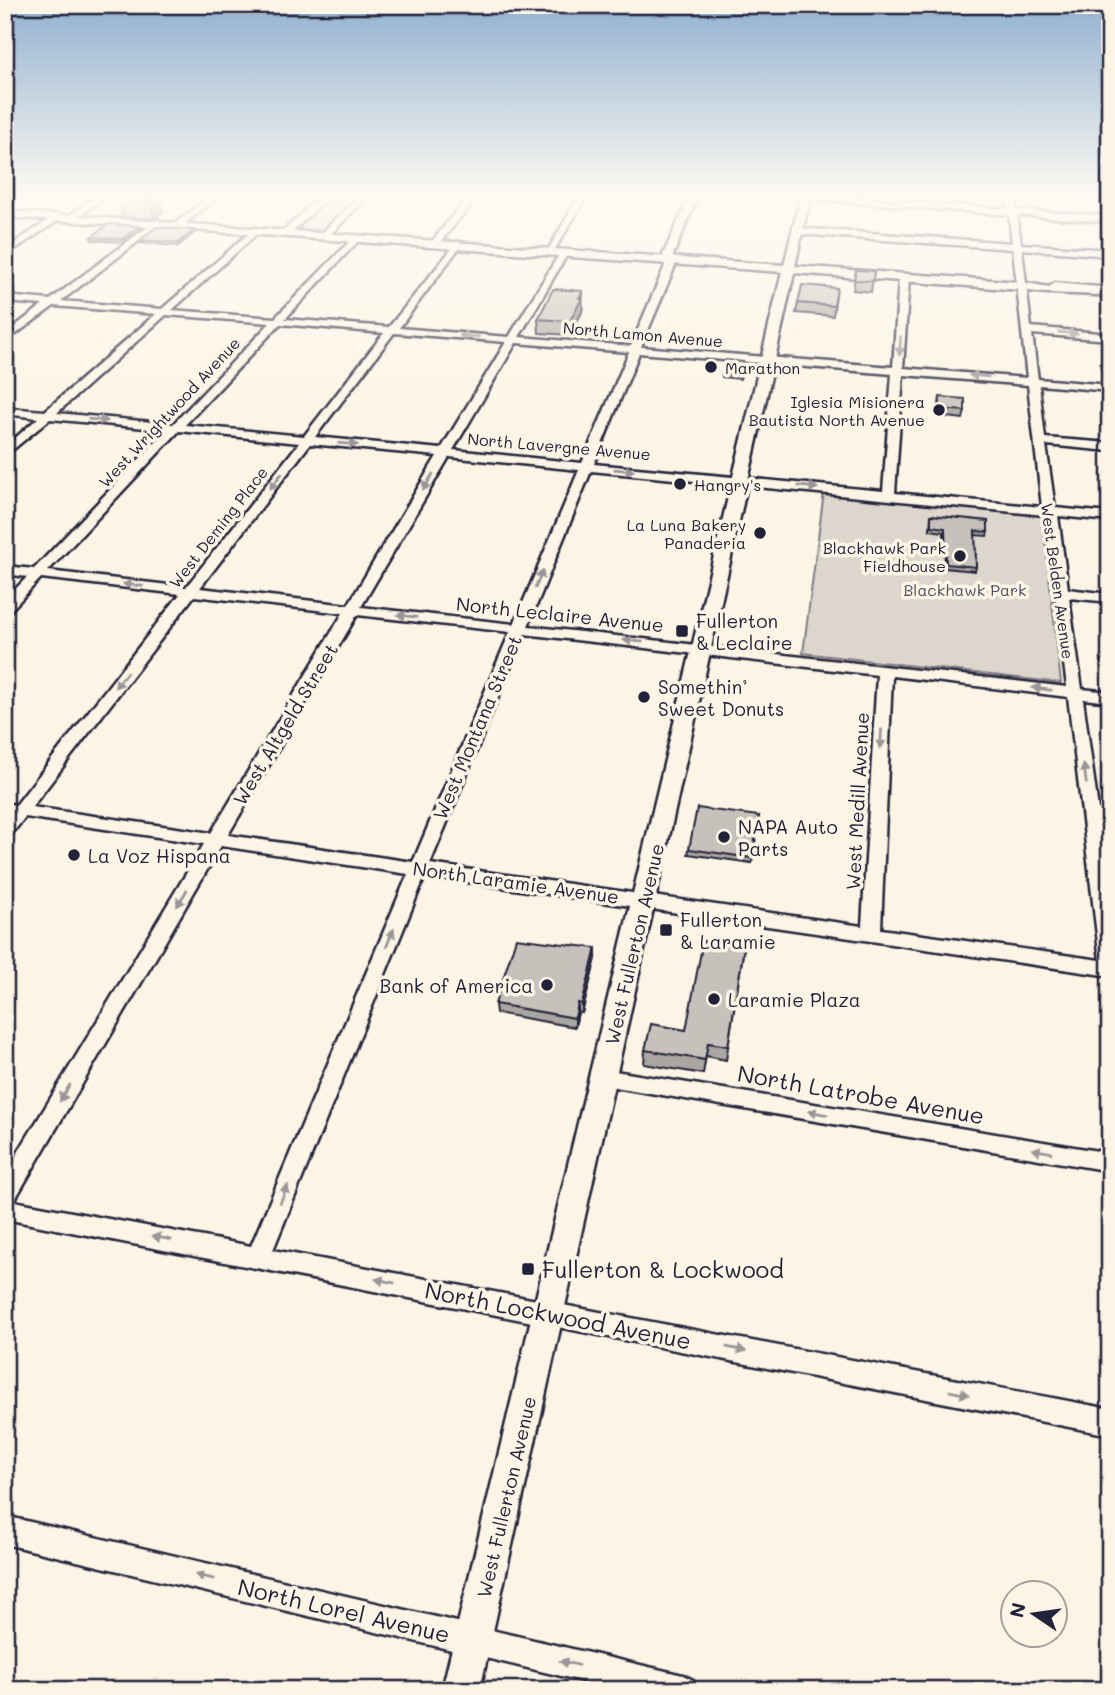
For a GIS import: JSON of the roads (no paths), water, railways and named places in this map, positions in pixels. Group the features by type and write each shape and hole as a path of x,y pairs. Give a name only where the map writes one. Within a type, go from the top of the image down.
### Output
{"main road":[{"name":"West Fullerton Avenue","path":"461,1690 786,277"},
{"path":"892,277 1021,286 1052,291 1068,289 1110,292"}],"street":[{"path":"5,340 87,277"},
{"path":"5,453 203,277"},
{"name":"West Wrightwood Avenue","path":"5,608 319,277"},
{"name":"West Deming Place","path":"5,831 13,810 190,591 434,277"},
{"name":"West Altgeld Street","path":"5,1195 549,277"},
{"name":"West Montana Street","path":"258,1257 665,277"},
{"name":"West Belden Avenue","path":"1020,277 1039,441 1062,593 1110,966"},
{"path":"890,495 904,278"},
{"name":"North Lamon Avenue","path":"5,299 1110,388"},
{"path":"1026,330 1110,337"},
{"name":"North Lavergne Avenue","path":"5,411 1110,517"},
{"path":"1039,441 1110,447"},
{"name":"North Leclaire Avenue","path":"5,570 1110,697"},
{"path":"1062,593 1110,598"},
{"name":"West Medill Avenue","path":"871,934 885,671"},
{"name":"North Laramie Avenue","path":"13,810 1110,966"},
{"path":"1090,814 1110,816"},
{"name":"North Latrobe Avenue","path":"603,1077 1110,1162"},
{"name":"North Lockwood Avenue","path":"5,1209 1110,1422"},
{"name":"North Lorel Avenue","path":"5,1530 683,1690"}],"place":[{"name":"Marathon","path":"711,367"},
{"name":"Iglesia Misionera Bautista North Avenue","path":"939,410"},
{"name":"Hangry's","path":"680,484"},
{"name":"La Luna Bakery Panaderia","path":"760,533"},
{"name":"Blackhawk Park Fieldhouse","path":"960,556"},
{"name":"Fullerton & Leclaire","path":"682,631"},
{"name":"Somethin’ Sweet Donuts","path":"644,697"},
{"name":"NAPA Auto Parts","path":"724,837"},
{"name":"La Voz Hispana","path":"74,855"},
{"name":"Fullerton & Laramie","path":"666,930"},
{"name":"Bank of America","path":"547,985"},
{"name":"Laramie Plaza","path":"714,999"},
{"name":"Fullerton & Lockwood","path":"528,1269"}],"park label":[{"name":"Blackhawk Park","path":"965,589"}]}
